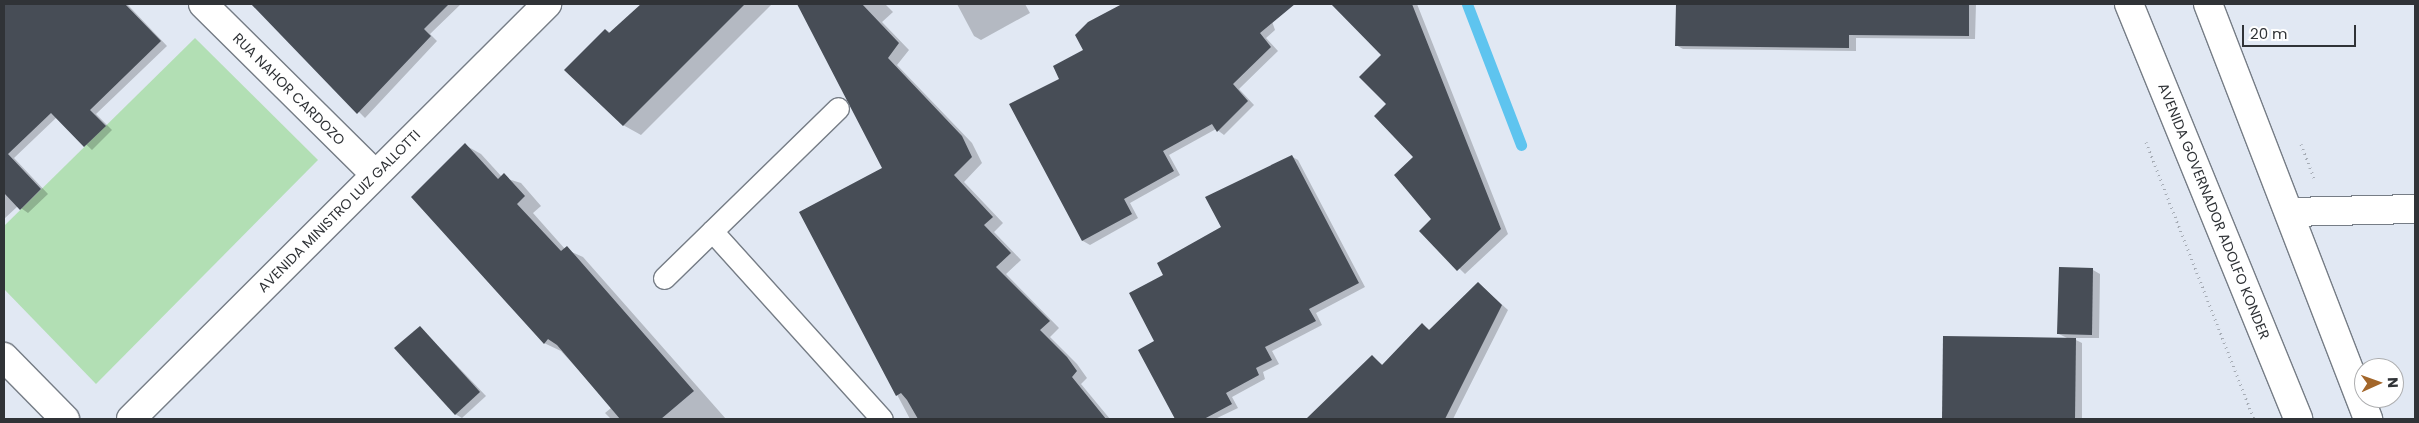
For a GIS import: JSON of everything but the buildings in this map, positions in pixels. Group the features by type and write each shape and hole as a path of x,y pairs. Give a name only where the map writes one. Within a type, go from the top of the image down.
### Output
{"street":[{"name":"RUA NAHOR CARDOZO","path":"203,4 375,174"},
{"name":"AVENIDA MINISTRO LUIZ GALLOTTI","path":"131,419 547,4"},
{"name":"AVENIDA GOVERNADOR ADOLFO KONDER","path":"2129,4 2298,419"},
{"path":"2208,4 2291,212 2368,419"},
{"path":"2291,212 2415,208"},
{"path":"4,357 65,419"}],"lane":[{"path":"664,278 838,108"},
{"path":"712,231 882,419"}],"path":[{"path":"2144,136 2254,419"}],"green space":[{"path":"195,38 318,160 96,384 4,289 4,226"}],"waterway":[{"path":"1467,4 1521,145"}]}
